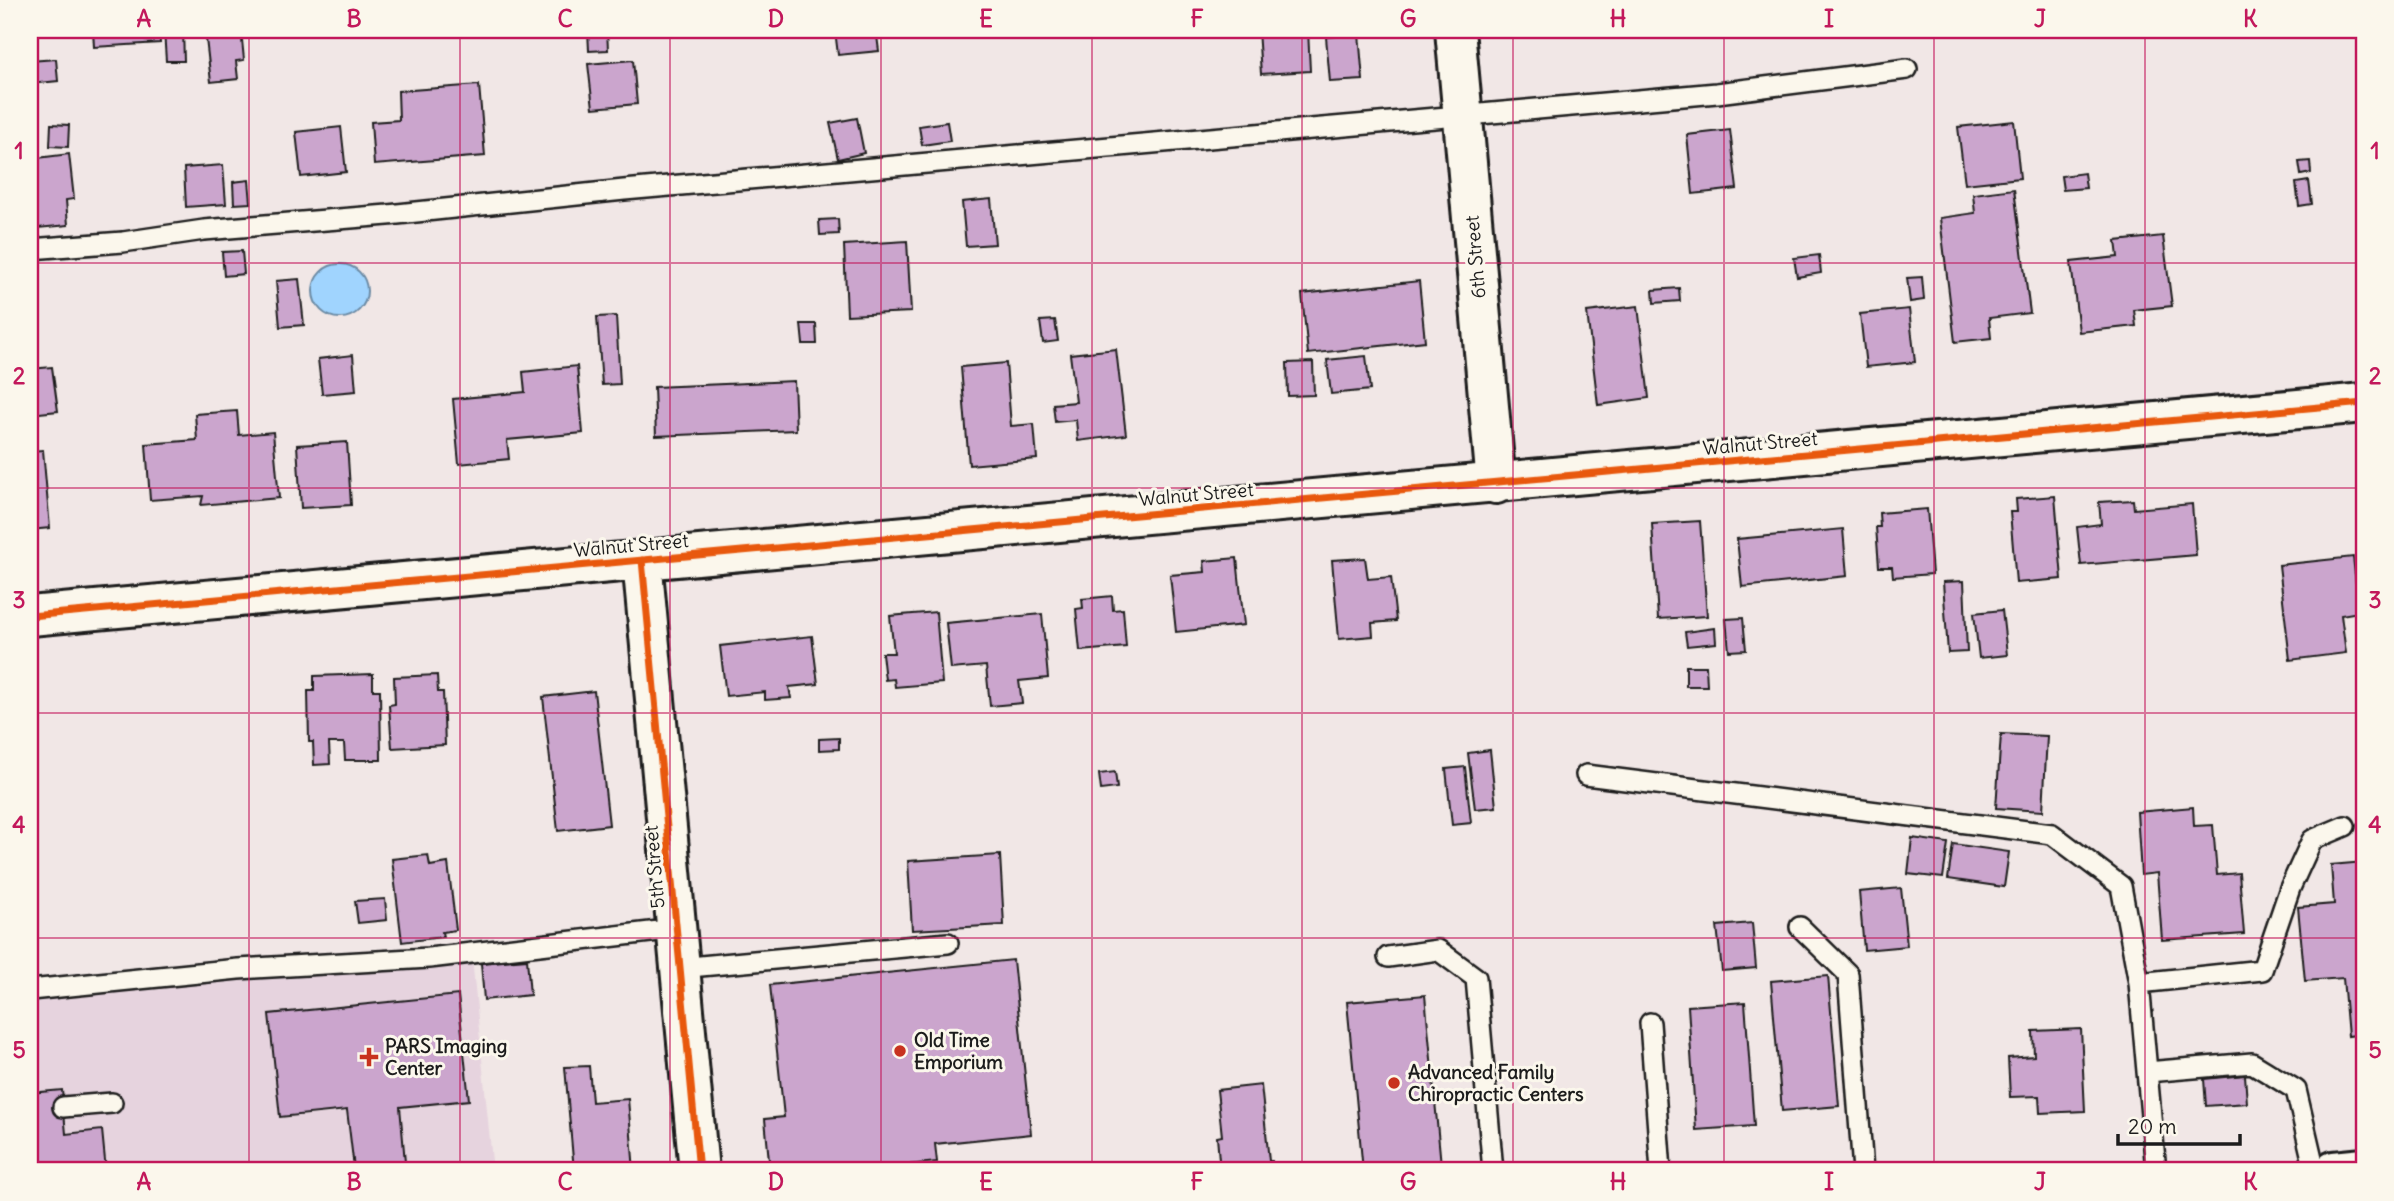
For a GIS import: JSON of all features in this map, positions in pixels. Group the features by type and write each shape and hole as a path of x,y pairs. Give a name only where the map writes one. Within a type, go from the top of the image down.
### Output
{"street":[{"name":"6th Street","path":"1455,30 1496,484"},
{"name":"Walnut Street","path":"30,616 2364,403"},
{"name":"5th Street","path":"642,560 699,1171"},
{"path":"2334,1171 2364,1168"}],"lane":[{"path":"30,248 123,242 204,230 388,215 624,190 1717,93 1907,69"},
{"path":"1586,775 2052,834 2121,886 2139,983 2156,1171"},
{"path":"2139,983 2262,970 2290,888 2312,840 2345,826"},
{"path":"1800,927 1848,974 1863,1171"},
{"path":"30,990 238,969 429,958 676,929"},
{"path":"679,968 947,943"},
{"path":"1388,957 1438,950 1476,978 1493,1171"},
{"path":"1650,1023 1661,1171"},
{"path":"2147,1072 2252,1063 2296,1090 2315,1171"},
{"path":"63,1107 113,1103"}],"shaded area":[{"path":"471,948 493,1171 30,1171 30,989"}],"water":[{"path":"340,264 359,272 367,291 359,310 340,318 321,310 313,291 321,272"}],"building":[{"path":"93,30 159,30 160,43 94,47"},
{"path":"164,30 183,30 184,61 166,61"},
{"path":"205,30 241,30 244,60 236,61 238,79 211,82"},
{"path":"588,30 607,30 608,50 589,51"},
{"path":"835,30 883,30 884,36 877,36 879,51 838,55"},
{"path":"1258,30 1308,30 1310,71 1261,74"},
{"path":"2310,30 2363,30 2363,32 2311,37"},
{"path":"1359,34 1363,80 1330,82 1326,37"},
{"path":"56,59 58,81 30,84 30,61"},
{"path":"633,60 637,104 593,108 588,64"},
{"path":"479,85 485,156 374,165 371,122 399,120 398,91"},
{"path":"857,118 864,153 838,159 830,123"},
{"path":"2014,121 2020,178 1965,184 1958,127"},
{"path":"947,122 950,141 922,145 919,126"},
{"path":"51,124 69,125 68,147 50,146"},
{"path":"341,127 346,172 301,177 296,132"},
{"path":"1730,130 1737,189 1693,194 1687,135"},
{"path":"69,154 74,199 66,200 68,225 38,228 35,204 30,205 30,159"},
{"path":"2310,161 2311,173 2301,175 2299,162"},
{"path":"223,165 226,204 186,207 184,168"},
{"path":"2084,173 2086,188 2063,190 2061,176"},
{"path":"249,180 251,203 234,204 233,182"},
{"path":"2309,181 2312,204 2299,206 2296,183"},
{"path":"2014,189 2030,313 1989,318 1991,338 1955,342 1940,218 1975,213 1973,194"},
{"path":"991,199 995,244 966,246 962,202"},
{"path":"838,219 839,234 820,235 819,220"},
{"path":"2163,236 2172,306 2134,310 2136,326 2079,332 2071,262 2118,257 2116,241"},
{"path":"907,241 911,312 847,315 844,245"},
{"path":"242,251 244,274 224,276 222,252"},
{"path":"1819,255 1821,273 1797,277 1794,258"},
{"path":"1922,277 1924,300 1910,302 1907,278"},
{"path":"299,279 304,325 280,327 276,281"},
{"path":"1419,281 1425,341 1308,354 1302,294"},
{"path":"1679,288 1680,301 1654,303 1653,290"},
{"path":"1638,306 1649,398 1598,405 1587,312"},
{"path":"1909,309 1915,362 1866,367 1860,314"},
{"path":"616,316 620,384 602,385 597,317"},
{"path":"1055,320 1058,341 1043,343 1040,321"},
{"path":"801,324 816,324 817,344 803,344"},
{"path":"1116,349 1126,435 1078,441 1076,420 1055,422 1053,404 1076,402 1070,354"},
{"path":"353,355 356,391 322,394 318,359"},
{"path":"1366,356 1370,390 1331,394 1327,360"},
{"path":"1313,362 1314,395 1288,396 1287,363"},
{"path":"1006,363 1011,426 1034,424 1037,459 969,465 961,367"},
{"path":"577,366 583,433 507,440 509,459 459,464 453,399 525,392 523,372"},
{"path":"52,367 58,411 30,414 30,369"},
{"path":"794,381 796,430 656,436 654,387"},
{"path":"237,411 239,435 273,432 279,498 201,505 203,496 150,500 146,444 197,440 195,414"},
{"path":"347,442 351,505 301,508 297,445"},
{"path":"43,450 50,528 30,530 30,451"},
{"path":"2055,496 2062,579 2016,583 2010,512 2017,512 2016,499"},
{"path":"2133,500 2134,509 2192,504 2196,555 2081,565 2077,527 2101,524 2099,502"},
{"path":"1927,509 1932,574 1893,577 1892,567 1879,567 1876,527 1880,527 1879,513"},
{"path":"1700,521 1707,616 1658,619 1652,524"},
{"path":"1843,529 1847,576 1742,587 1737,539"},
{"path":"2353,557 2359,612 2341,615 2346,653 2290,660 2279,565"},
{"path":"1237,558 1244,625 1176,632 1170,575 1205,572 1204,561"},
{"path":"1365,558 1368,579 1391,577 1396,621 1372,623 1373,636 1339,639 1332,560"},
{"path":"1964,581 1967,652 1948,653 1943,582"},
{"path":"1112,596 1113,610 1123,609 1126,647 1080,651 1076,609 1083,608 1082,599"},
{"path":"2002,610 2007,655 1979,658 1974,613"},
{"path":"936,612 942,683 895,687 894,679 885,680 882,653 894,653 890,616"},
{"path":"1042,614 1048,678 1019,681 1022,703 990,706 986,666 951,669 946,623"},
{"path":"1743,618 1746,650 1729,651 1726,619"},
{"path":"1715,628 1716,643 1687,646 1685,632"},
{"path":"812,636 818,684 789,687 791,698 765,700 765,692 726,696 720,646"},
{"path":"1686,666 1706,666 1707,686 1686,686"},
{"path":"373,674 373,690 380,690 381,760 345,760 344,743 329,743 330,764 314,765 313,742 309,742 308,691 314,691 314,676"},
{"path":"437,675 438,692 443,692 445,745 392,748 389,705 395,704 394,677"},
{"path":"594,691 609,825 558,831 543,697"},
{"path":"2001,734 2047,736 2043,811 1996,808"},
{"path":"839,738 839,749 819,750 819,739"},
{"path":"1490,750 1496,807 1475,809 1468,753"},
{"path":"1465,767 1471,823 1452,825 1446,769"},
{"path":"1115,772 1117,788 1101,790 1099,774"},
{"path":"2193,807 2194,826 2213,825 2217,875 2239,873 2244,934 2162,940 2157,873 2141,875 2137,812"},
{"path":"1912,838 1948,843 1943,878 1908,874"},
{"path":"1953,844 2009,852 2004,887 1948,879"},
{"path":"428,855 430,866 448,863 456,930 442,932 443,937 402,942 392,859"},
{"path":"1000,855 1004,925 912,930 908,861"},
{"path":"2364,862 2364,1055 2363,1034 2348,1036 2343,978 2305,981 2298,907 2334,904 2331,865"},
{"path":"1901,888 1907,946 1864,950 1859,892"},
{"path":"385,899 387,920 358,923 355,901"},
{"path":"1752,923 1756,968 1722,971 1717,926"},
{"path":"527,959 530,995 484,1000 481,963"},
{"name":"Old Time Emporium","path":"1013,960 1031,1134 935,1144 937,1162 846,1171 770,1171 765,1119 784,1117 770,985"},
{"path":"1828,976 1839,1106 1782,1111 1771,981"},
{"name":"PARS Imaging Center","path":"458,995 469,1100 400,1107 405,1162 354,1168 347,1110 280,1117 269,1014"},
{"name":"Advanced Family Chiropractic Centers","path":"1425,995 1441,1165 1363,1171 1347,1002"},
{"path":"1745,1002 1754,1126 1696,1130 1688,1006"},
{"path":"2081,1029 2085,1111 2040,1113 2039,1096 2010,1097 2008,1058 2034,1056 2033,1031"},
{"path":"589,1066 592,1102 628,1099 634,1171 574,1171 565,1067"},
{"path":"2245,1075 2247,1103 2206,1106 2204,1079"},
{"path":"1261,1085 1269,1161 1272,1161 1273,1171 1220,1171 1217,1137 1222,1136 1217,1090"},
{"path":"62,1090 66,1134 102,1130 106,1171 30,1171 30,1093"}],"cycle path":[{"path":"30,616 2364,403"},
{"path":"642,560 699,1171"}],"place":[{"name":"Old Time Emporium","path":"900,1051"},
{"name":"PARS Imaging Center","path":"369,1057"},
{"name":"Advanced Family Chiropractic Centers","path":"1394,1083"}]}
